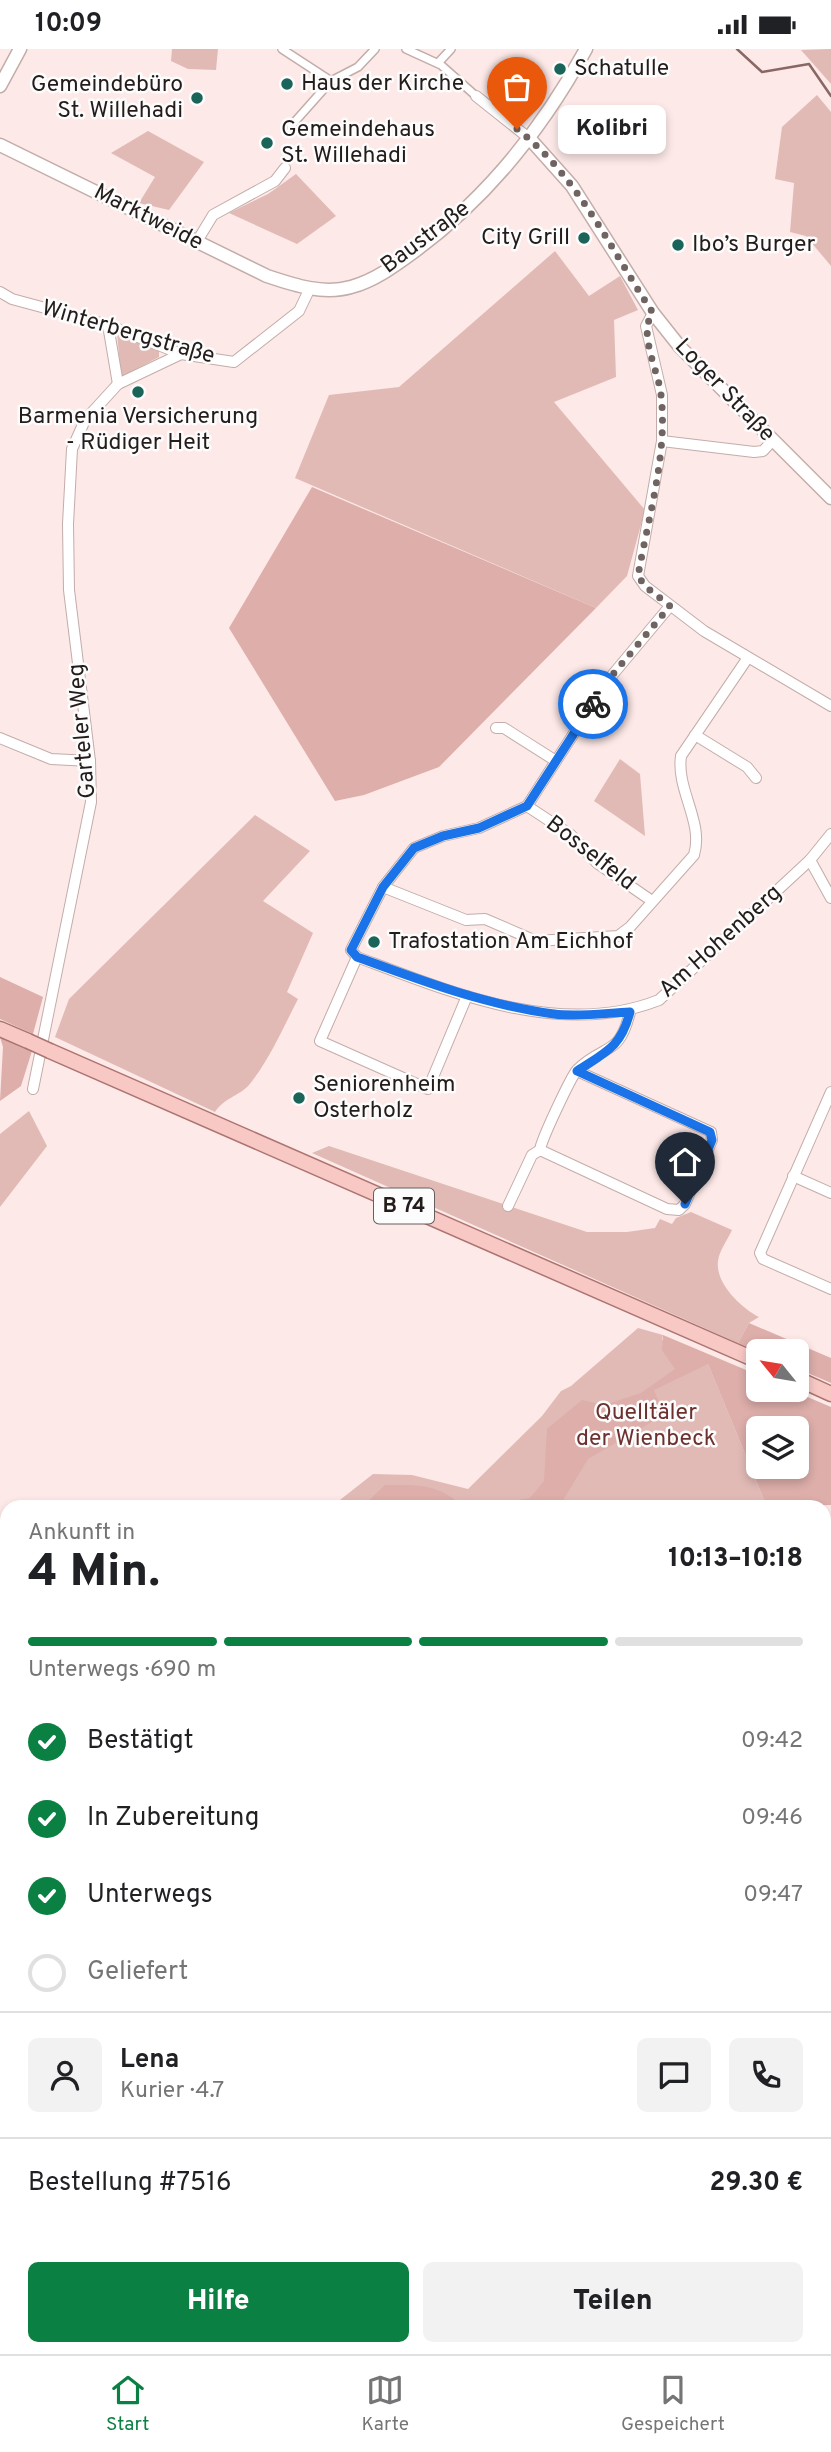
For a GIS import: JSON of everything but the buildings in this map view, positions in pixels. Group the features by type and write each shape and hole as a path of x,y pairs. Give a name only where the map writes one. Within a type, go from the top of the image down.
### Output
{"main road":[{"name":"B 74","path":"0,1029 746,1356"},
{"path":"809,1384 831,1394"}],"street":[{"path":"0,86 20,49"},
{"path":"282,49 331,81"},
{"path":"291,126 331,81 358,67 375,49"},
{"path":"406,49 438,63 530,139"},
{"path":"438,63 452,49"},
{"name":"Baustraße","path":"304,287 350,288 397,264 464,212 530,139 568,83 586,49"},
{"name":"Loger Straße","path":"530,139 572,187 653,313 711,381 831,498"},
{"name":"Marktweide","path":"0,145 195,243 267,276 304,287"},
{"path":"195,243 213,215 275,181 285,168"},
{"name":"Winterbergstraße","path":"0,292 12,299 108,325 181,353 234,362 299,311 304,287"},
{"path":"653,313 646,326 662,395 662,441 638,576 645,586 670,606 747,659 831,706"},
{"path":"108,325 118,384"},
{"name":"Garteler Weg","path":"33,1089 91,802 90,761 69,590 71,456 85,420 118,384 181,353"},
{"path":"662,441 754,452 763,451 772,441"},
{"path":"467,996 428,1089 320,1041 383,887 414,848 443,836 479,828 527,806 609,679 670,606"},
{"path":"383,887 467,920 485,919 536,940 618,936 630,927 694,855 698,840 679,771 681,755 747,659"},
{"path":"496,728 504,728 556,761"},
{"path":"695,736 747,767 756,778"},
{"path":"0,738 51,759 90,761"},
{"name":"Bosselfeld","path":"527,806 571,835 597,863 652,901"},
{"name":"Am Hohenberg","path":"354,954 467,996 556,1014 630,1012 659,1000 810,860 831,834"},
{"path":"810,860 831,898"},
{"path":"508,1206 532,1155 540,1150 577,1071 617,1045 625,1033 630,1012"},
{"path":"540,1150 667,1209 679,1210 685,1204 712,1140 710,1132 577,1071"},
{"path":"831,1092 760,1253 763,1259 831,1289"},
{"path":"793,1176 831,1193"}],"green space":[{"path":"172,49 218,49 216,70 188,69 171,61"},
{"path":"831,49 831,84 801,50"},
{"path":"817,95 831,112 831,266 806,236 790,232 794,183 775,179 782,127"},
{"path":"148,131 204,162 169,210 139,203 155,177 111,153"},
{"path":"296,174 336,216 297,244 229,213 268,194"},
{"path":"555,251 589,296 620,276 638,310 614,320 616,377 554,402 645,510 627,576 596,608 295,478 329,395 399,387"},
{"path":"117,333 159,350 159,357 121,377"},
{"path":"620,759 640,774 645,836 594,801"},
{"path":"255,815 310,851 263,901 313,933 287,992 298,999 276,1043 249,1085 215,1112 55,1037 69,999"},
{"path":"29,1111 47,1146 0,1207 0,1134"},
{"path":"329,1146 587,1232 627,1232 655,1228 660,1219 672,1224 676,1218 691,1212 732,1230 719,1257 718,1269 731,1294 759,1317 749,1323 738,1343 312,1153"},
{"name":"Quelltäler der Wienbeck","path":"638,1328 663,1335 662,1340 708,1364 746,1456 746,1479 755,1479 764,1500 340,1500 373,1474 412,1475 468,1489 542,1416 561,1391 571,1386"}],"shaded area":[{"path":"312,487 596,608 439,767 364,795 335,801 229,628"},
{"path":"0,977 43,997 33,1034 0,1019"},
{"path":"0,1037 32,1051 21,1086 0,1101 3,1047"},
{"path":"749,1323 786,1339 746,1339 746,1347 738,1343"},
{"path":"663,1335 746,1370 746,1402 809,1402 809,1398 831,1407 831,1500 764,1500 755,1479 809,1479 809,1416 746,1416 746,1456 708,1364 654,1390 664,1415 588,1459 563,1500 518,1500 530,1498 544,1481 547,1429 582,1400 604,1405 641,1393 675,1369 662,1350"},
{"path":"809,1349 831,1358 831,1383 809,1374"},
{"path":"385,1485 427,1487 445,1493 455,1500 369,1500"}],"waterway":[{"path":"737,49 762,72 809,64 831,96"}],"way so far":[{"path":"517,129 545,153 572,187 653,313 646,326 662,395 662,441 638,576 645,586 670,606 609,679 593,704"}],"place":[{"name":"Schatulle","path":"560,69"},
{"name":"Haus der Kirche","path":"287,84"},
{"name":"Gemeindebüro St. Willehadi","path":"197,98"},
{"name":"Kolibri","path":"517,129"},
{"name":"Gemeindehaus St. Willehadi","path":"267,143"},
{"name":"City Grill","path":"584,238"},
{"name":"Ibo’s Burger","path":"678,245"},
{"name":"Barmenia Versicherung - Rüdiger Heit","path":"138,392"},
{"name":"Trafostation Am Eichhof","path":"374,942"},
{"name":"Seniorenheim Osterholz","path":"299,1098"}],"route":[{"path":"593,704 527,806 479,828 443,836 414,848 397,866 383,887 351,950 357,957 440,988 489,1002 556,1014 630,1012 625,1033 617,1045 577,1071 702,1126 710,1132 712,1140 685,1204"}]}
